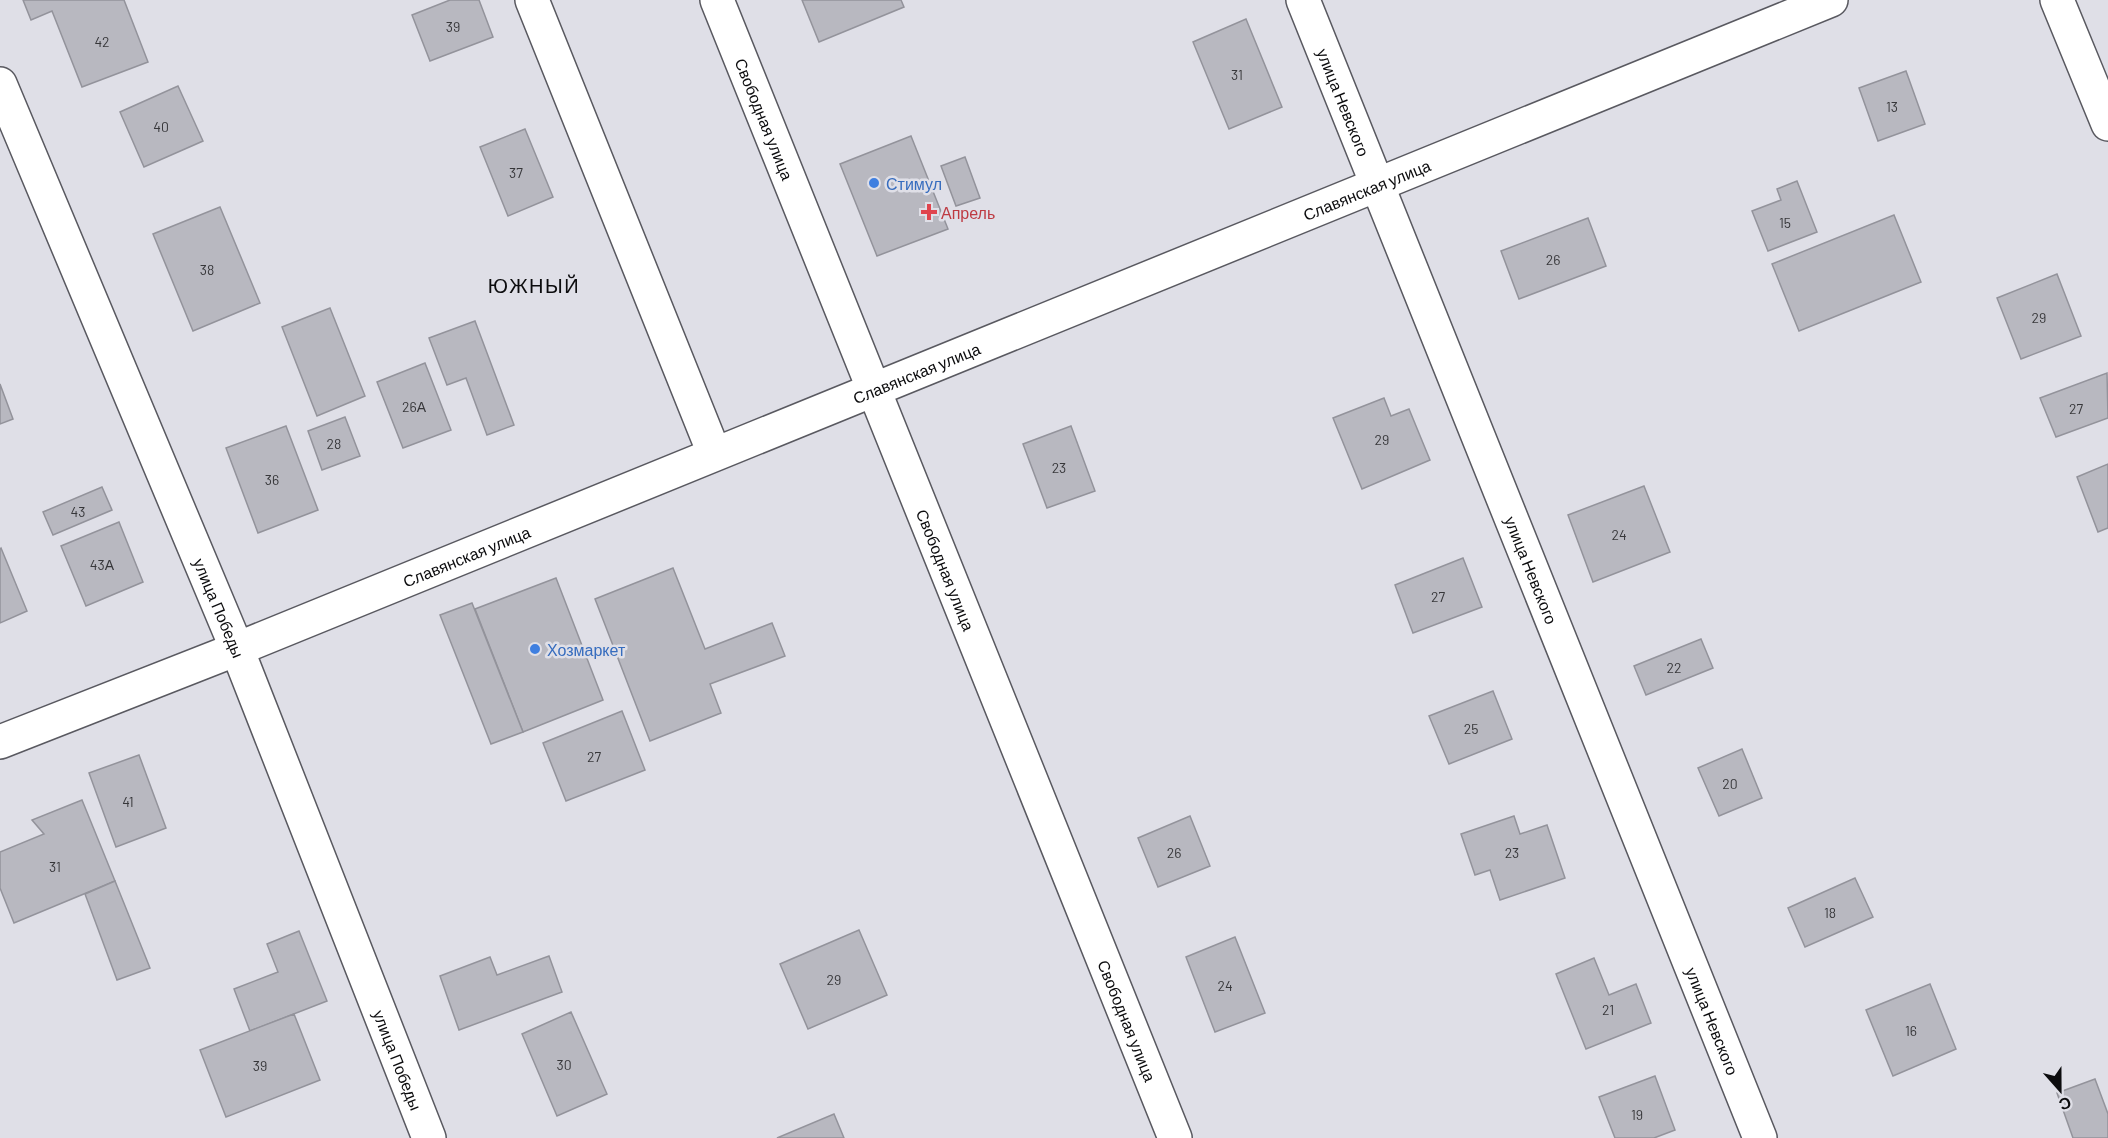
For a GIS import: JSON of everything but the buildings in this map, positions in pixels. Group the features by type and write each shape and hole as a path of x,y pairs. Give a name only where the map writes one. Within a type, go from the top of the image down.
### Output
{"street":[{"path":"532,0 714,453"},
{"name":"Свободная улица","path":"717,0 1175,1138"},
{"name":"улица Невского","path":"1303,0 1760,1138"},
{"name":"Славянская улица","path":"0,742 237,649 1831,0"},
{"path":"2056,0 2108,124"},
{"name":"улица Победы","path":"0,84 237,649 429,1138"}],"place":[{"name":"Стимул","path":"874,183"},
{"name":"Апрель","path":"929,212"},
{"name":"Хозмаркет","path":"535,649"}],"district":[{"name":"ЮЖНЫЙ","path":"534,285"}]}
